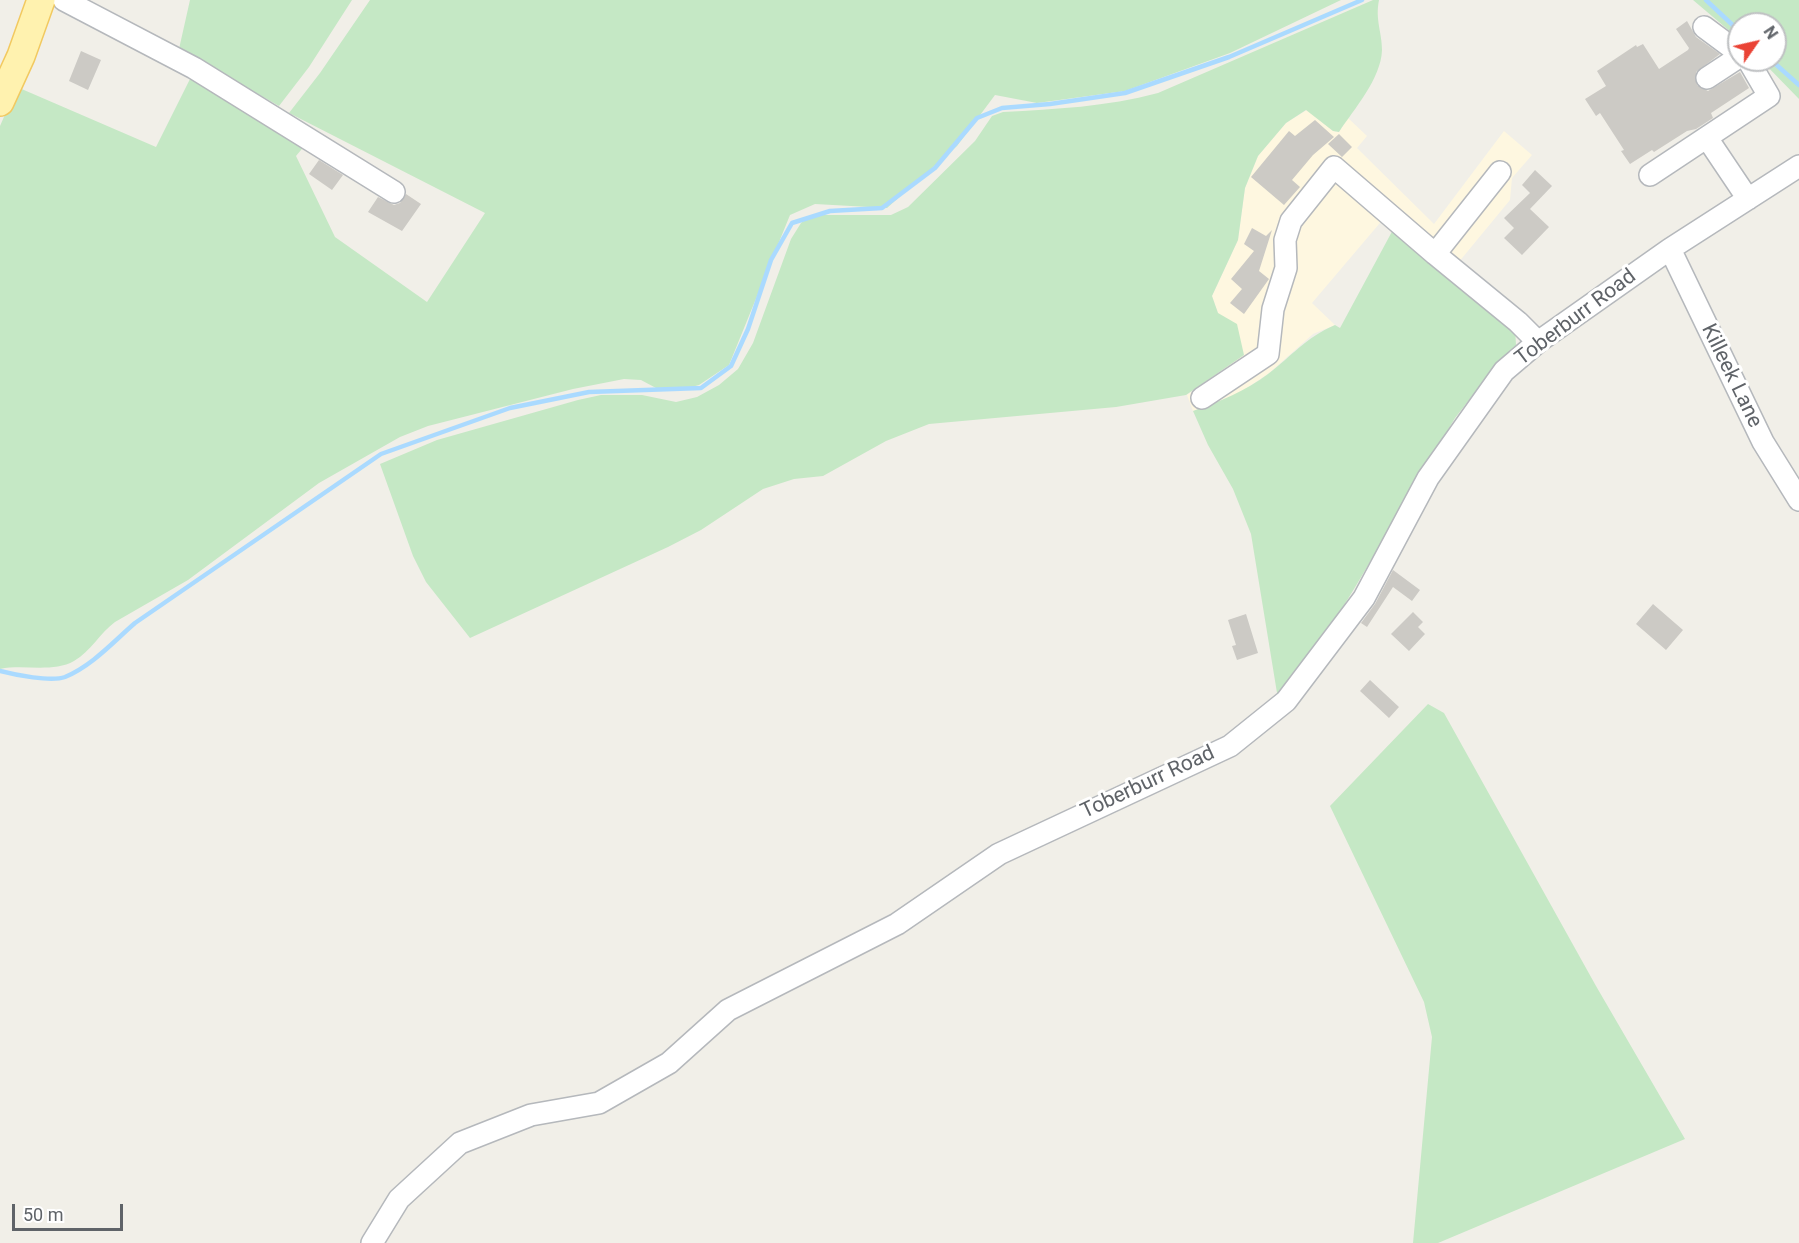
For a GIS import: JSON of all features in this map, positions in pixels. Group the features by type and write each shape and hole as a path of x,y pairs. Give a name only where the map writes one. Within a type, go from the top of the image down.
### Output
{"main road":[{"path":"0,102 21,56 41,0"}],"street":[{"path":"63,0 194,68 394,192"},
{"path":"1704,27 1727,45"},
{"path":"1707,78 1727,64"},
{"path":"1650,175 1769,96 1755,72"},
{"path":"1707,138 1748,199"},
{"name":"Toberburr Road","path":"372,1243 399,1199 460,1143 531,1115 599,1103 669,1063 728,1010 897,924 999,854 1230,746 1259,725 1286,701 1364,598 1428,478 1504,371 1538,342 1670,249 1799,166"},
{"path":"1202,398 1268,354 1273,309 1286,268 1285,240 1291,221 1334,167 1435,255 1518,322 1538,342"},
{"path":"1435,255 1500,172"},
{"name":"Killeek Lane","path":"1670,249 1763,442 1799,500"}],"shaded area":[{"path":"1307,110 1333,131 1339,132 1348,118 1367,136 1357,148 1434,224 1504,131 1532,155 1512,178 1510,200 1458,263 1385,217 1312,303 1335,325 1313,334 1268,374 1236,395 1193,411 1187,395 1244,355 1218,313 1212,296 1238,240 1245,188 1258,156 1286,123"}],"green space":[{"path":"190,0 352,0 309,67 279,106 179,49"},
{"path":"370,0 1341,0 1230,53 1125,91 1037,103 995,95 957,146 887,208 815,204 790,215 729,365 699,385 677,391 656,388 641,380 624,379 573,389 428,426 400,437 319,483 188,580 115,622 74,661 57,667 0,669 0,126 17,87 156,147 190,79 216,89 306,144 296,156 335,237 427,302 485,213 289,113 320,73"},
{"path":"1373,0 1379,0 1378,14 1382,44 1380,61 1372,83 1339,132 1333,131 1306,110 1286,123 1258,156 1245,188 1238,240 1212,296 1218,313 1237,324 1244,355 1186,395 1116,407 929,424 886,441 823,476 794,479 763,489 701,530 668,547 470,638 426,582 413,556 380,464 437,440 601,395 642,395 676,402 697,397 719,385 738,369 753,343 791,239 801,223 811,215 891,215 908,207 975,141 992,116 1003,112 1100,104 1158,93"},
{"path":"1693,0 1799,0 1799,99 1773,72 1787,72 1787,12 1727,12 1727,29"},
{"path":"1395,226 1515,328 1516,345 1493,369 1455,418 1317,649 1278,699 1251,534 1233,489 1208,445 1193,411 1251,386 1315,335 1335,325 1340,328"},
{"path":"1428,704 1444,713 1596,986 1685,1139 1438,1243 1413,1243 1432,1037 1424,1002 1330,806"}],"building":[{"path":"1687,21 1696,37 1720,54 1696,72 1697,85 1708,91 1740,72 1749,88 1711,113 1713,118 1696,129 1687,131 1630,164 1621,151 1624,150 1600,113 1596,116 1585,99 1606,86 1597,71 1636,45 1637,47 1643,44 1659,69 1688,50 1689,48 1676,29"},
{"path":"81,51 101,60 88,90 69,81"},
{"path":"1315,120 1334,137 1313,155 1292,180 1300,187 1284,205 1251,177 1289,131 1295,136"},
{"path":"1339,134 1352,147 1342,157 1328,144"},
{"path":"319,160 343,175 332,190 309,174"},
{"path":"1535,170 1552,186 1530,209 1549,227 1522,255 1504,238 1514,228 1504,218 1530,193 1522,185"},
{"path":"406,194 421,204 402,231 368,212 378,197 394,205 400,203"},
{"path":"1252,228 1266,236 1272,230 1259,271 1269,279 1244,314 1230,303 1242,289 1231,279 1254,251 1244,244"},
{"path":"1393,570 1420,590 1412,601 1393,587 1367,627 1361,623 1375,604"},
{"path":"1653,604 1683,630 1666,650 1636,624"},
{"path":"1413,612 1423,622 1418,627 1425,634 1409,651 1391,634"},
{"path":"1246,614 1258,653 1237,660 1232,646 1236,645 1228,620"},
{"path":"1370,680 1399,707 1389,718 1360,691"}],"waterway":[{"path":"0,671 51,679 65,677 75,672 102,653 135,623 381,454 510,408 589,392 701,388 731,366 748,329 771,260 792,223 830,211 882,208 935,168 977,118 1002,108 1050,104 1125,93 1229,57 1362,0"},
{"path":"1706,0 1727,20"},
{"path":"1784,72 1799,85"}]}
